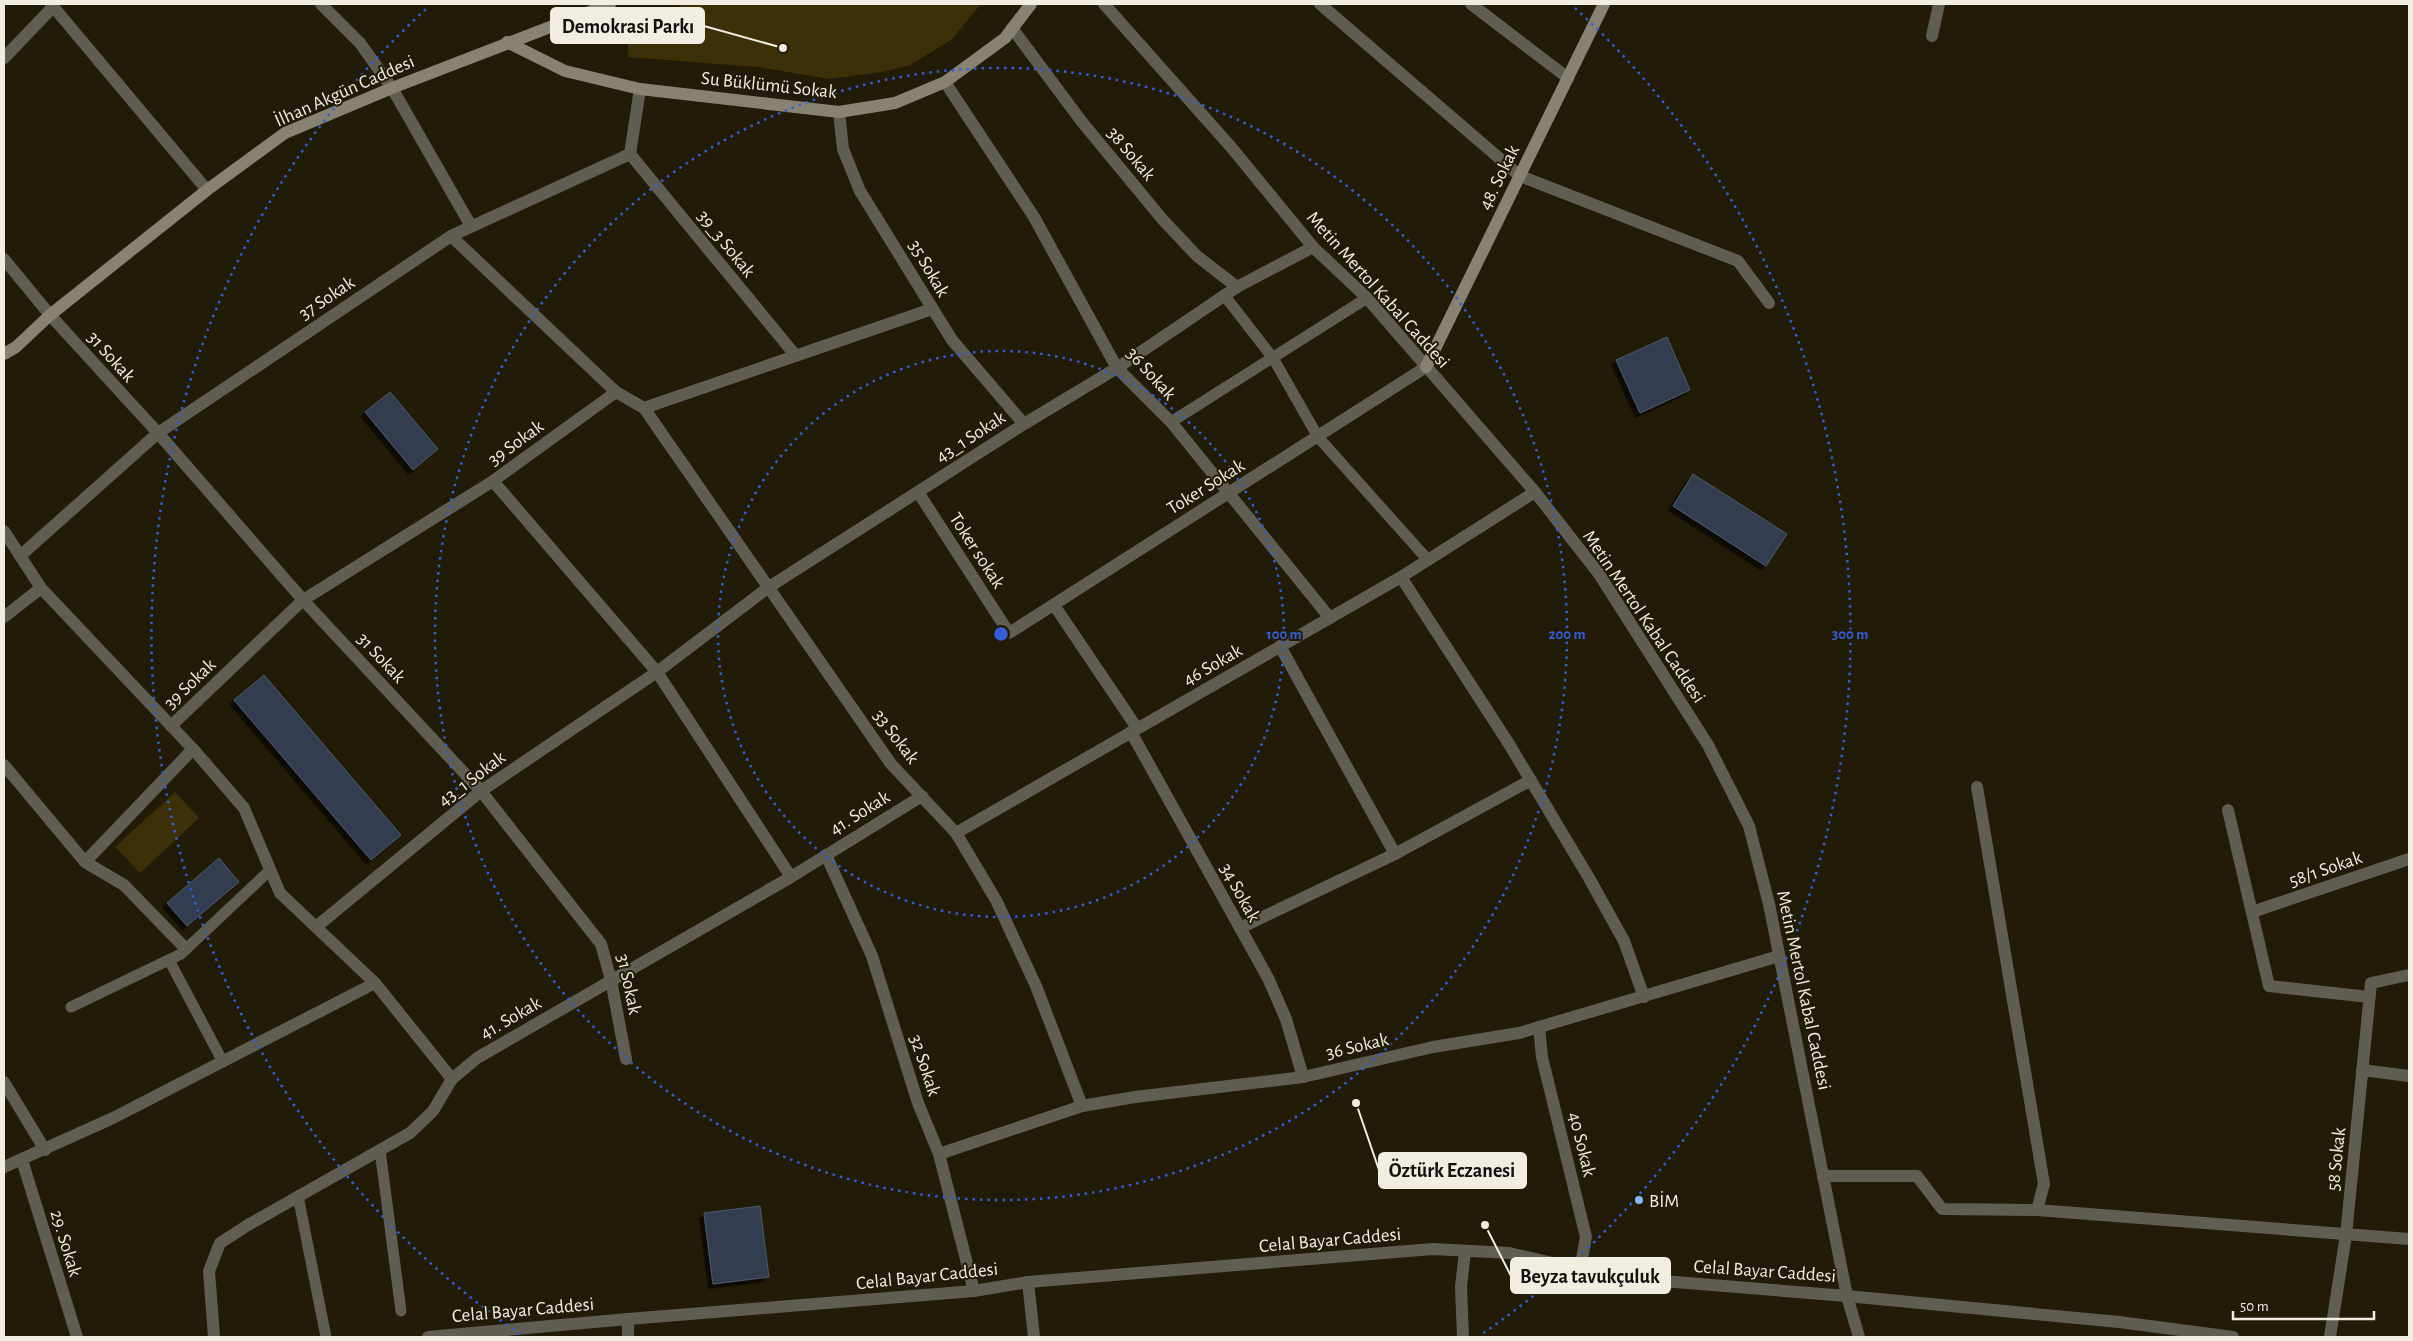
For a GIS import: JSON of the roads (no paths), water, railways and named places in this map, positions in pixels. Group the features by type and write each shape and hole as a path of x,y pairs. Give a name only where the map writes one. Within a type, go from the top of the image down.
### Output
{"main road":[{"name":"İlhan Akgün Caddesi","path":"4,354 16,347 50,315 207,190 285,133 507,42 610,4"},
{"name":"Su Büklümü Sokak","path":"507,42 565,71 640,89 839,112 894,102 945,82 1005,38 1031,4"},
{"name":"48. Sokak","path":"1426,367 1604,4"}],"street":[{"path":"321,4 360,42 392,88 471,226"},
{"name":"Metin Mertol Kabal Caddesi","path":"1104,4 1231,147 1313,247 1367,298 1536,492 1599,574 1708,746 1749,826 1769,904 1847,1296 1859,1337"},
{"path":"1320,4 1520,176 1738,261 1769,303"},
{"path":"1471,4 1568,78"},
{"path":"1932,36 1939,4"},
{"path":"4,58 52,6 207,190"},
{"name":"38 Sokak","path":"1012,28 1082,122 1164,220 1197,256 1237,287"},
{"name":"36 Sokak","path":"945,82 1034,217 1117,368 1171,422 1330,618"},
{"path":"630,154 640,89"},
{"name":"35 Sokak","path":"839,112 843,149 860,191 952,340 1024,424"},
{"name":"37 Sokak","path":"20,556 158,434 451,236 630,154"},
{"name":"39_3 Sokak","path":"630,154 796,356"},
{"path":"451,236 616,392 644,408 932,309"},
{"name":"43_1 Sokak","path":"316,927 481,791 657,672 769,587 1024,424 1117,368 1224,295 1313,247"},
{"name":"31 Sokak","path":"4,259 50,315 158,434 303,600 481,791 602,944 626,1059"},
{"name":"Toker Sokak","path":"1006,628 1009,633 1426,367"},
{"name":"39 Sokak","path":"171,726 303,600 493,481 616,392"},
{"name":"33 Sokak","path":"644,408 892,764 956,833 1000,909 1036,986 1082,1106"},
{"path":"493,481 657,672 790,877"},
{"name":"Toker sokak","path":"918,492 1006,628"},
{"name":"46 Sokak","path":"956,833 1401,577 1536,492"},
{"path":"4,531 42,588 193,749 244,808 280,893 375,983 452,1079"},
{"path":"1401,577 1531,780 1590,878 1624,941 1644,997"},
{"path":"4,617 42,588"},
{"name":"34 Sokak","path":"1054,605 1134,730 1268,978 1286,1019 1303,1077"},
{"path":"1280,646 1396,854"},
{"path":"85,862 193,749"},
{"path":"4,765 85,862 124,884 186,949"},
{"path":"1240,928 1396,854 1531,780"},
{"path":"1977,787 2044,1184 2037,1210"},
{"name":"41. Sokak","path":"214,1337 209,1271 220,1243 298,1196 410,1134 433,1111 452,1079 477,1058 790,877 922,796"},
{"path":"2228,810 2269,986 2369,997"},
{"name":"32 Sokak","path":"826,855 872,956 918,1103 939,1154 974,1291"},
{"name":"58/1 Sokak","path":"2252,912 2409,859"},
{"name":"36 Sokak","path":"939,1154 1082,1106 1136,1097 1303,1077 1433,1047 1519,1033 1779,956"},
{"name":"58 Sokak","path":"2330,1337 2346,1235 2371,983 2409,975"},
{"path":"4,1167 113,1118 375,983"},
{"name":"40 Sokak","path":"1539,1027 1542,1057 1586,1237 1580,1269"},
{"path":"2362,1070 2409,1076"},
{"path":"4,1082 45,1150"},
{"name":"29. Sokak","path":"22,1160 77,1337"},
{"path":"1823,1176 1918,1176 1942,1209 2037,1210 2409,1239"},
{"name":"Celal Bayar Caddesi","path":"428,1337 974,1291 1028,1282 1433,1249 1509,1253 1613,1277 1847,1296 2119,1322 2233,1337"},
{"path":"1463,1337 1461,1287 1465,1251"},
{"path":"1028,1282 1034,1337"},
{"path":"628,1319 628,1337"}],"lane":[{"path":"1224,295 1272,358 1318,437 1428,560"},
{"path":"1171,422 1367,298"},
{"path":"71,1007 169,960 186,949 270,870"},
{"path":"169,960 223,1062"},
{"path":"380,1150 401,1311"},
{"path":"298,1196 326,1337"}],"place":[{"name":"Demokrasi Parkı","path":"783,48"},
{"name":"Öztürk Eczanesi","path":"1356,1103"},
{"name":"BİM","path":"1639,1200"},
{"name":"Beyza tavukçuluk","path":"1485,1225"}]}
